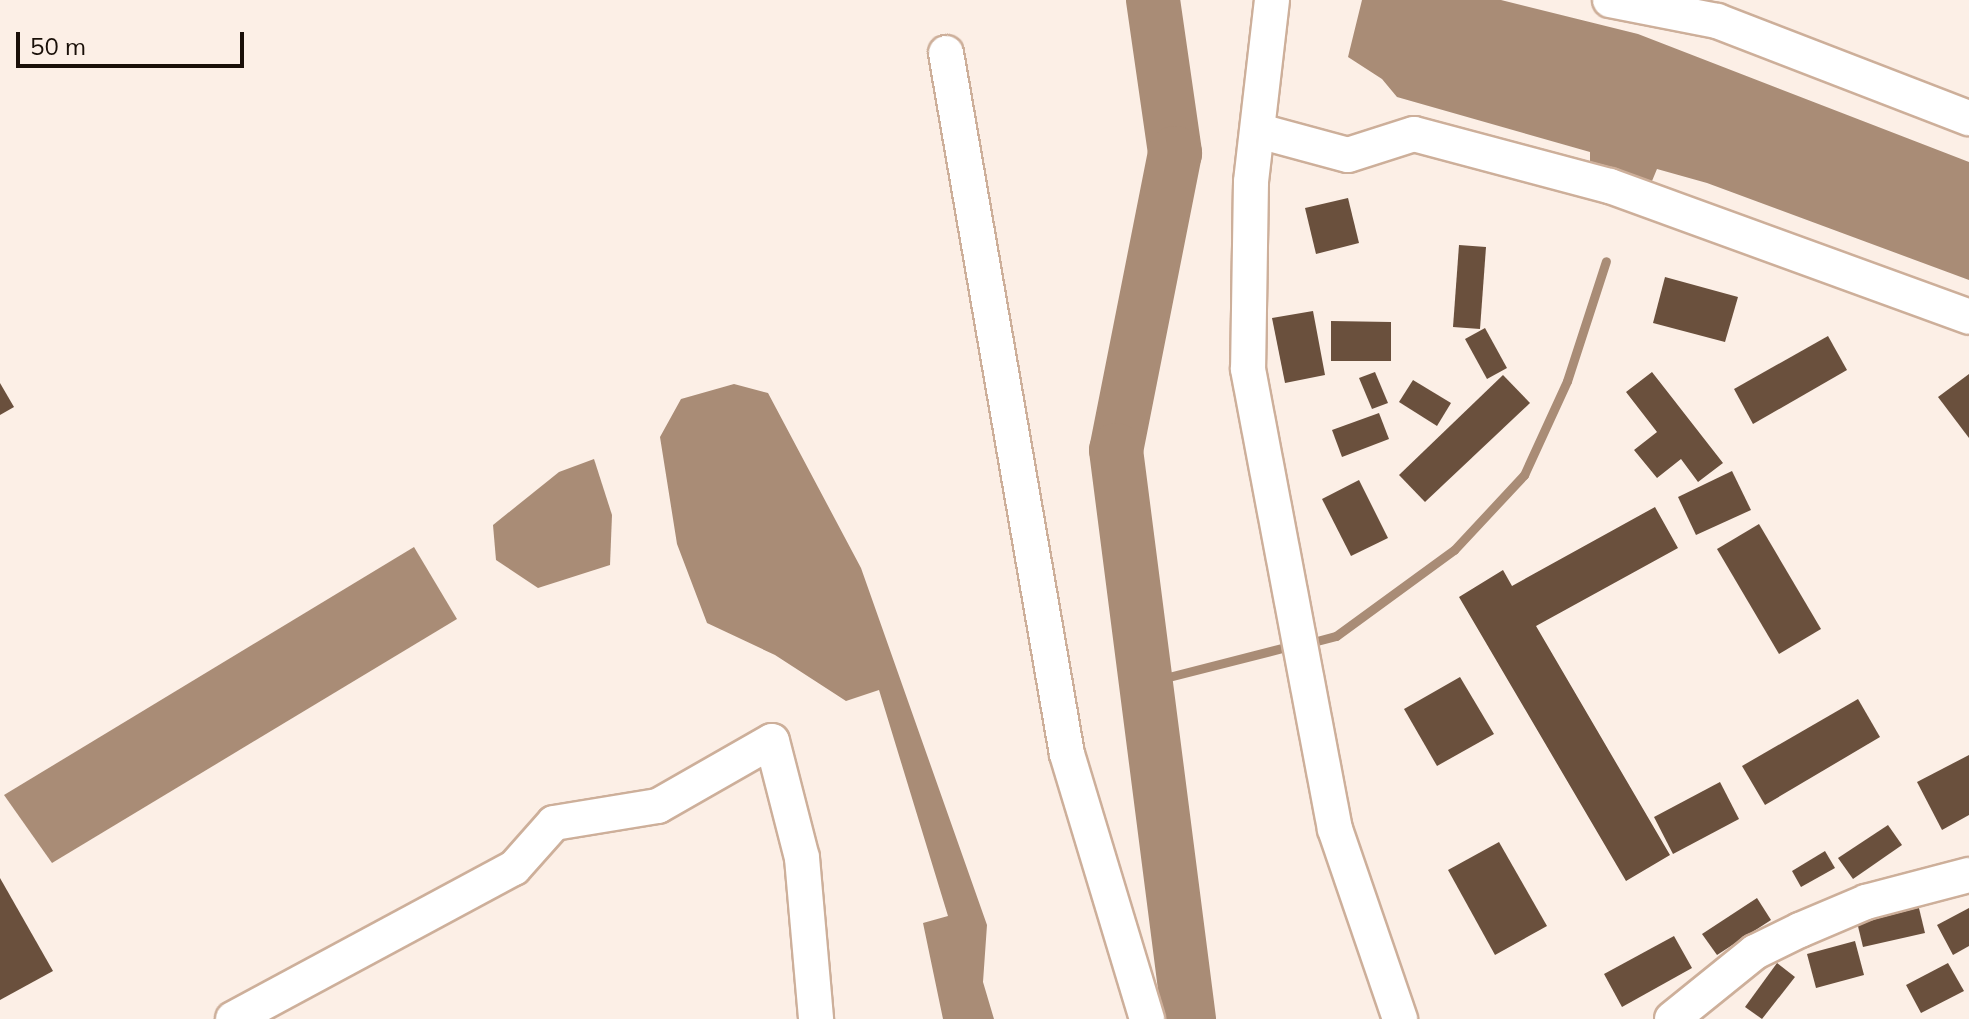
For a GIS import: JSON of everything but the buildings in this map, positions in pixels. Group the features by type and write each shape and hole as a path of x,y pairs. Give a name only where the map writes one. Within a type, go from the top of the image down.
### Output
{"street":[{"path":"1272,0 1248,228 1248,369 1335,829 1400,1019"},
{"path":"1610,0 1717,21 1969,118"},
{"path":"946,53 1067,754 1147,1019"},
{"path":"1259,131 1348,155 1414,134 1610,186 1969,317"},
{"path":"233,1019 514,868 554,823 658,806 772,741 802,858 816,1019"},
{"path":"1672,1019 1755,952 1789,935 1866,902 1969,875"}],"shaded area":[{"path":"1362,0 1501,0 1638,34 1969,162 1969,280 1707,183 1657,169 1652,181 1590,165 1590,152 1397,97 1382,79 1348,57"},
{"path":"734,384 768,393 861,568 987,925 983,982 994,1019 943,1019 923,923 948,916 879,690 846,701 775,655 707,623 677,544 660,437 681,399"},
{"path":"594,459 612,515 610,565 538,588 496,560 493,525 559,472"},
{"path":"414,547 457,619 52,863 4,795"}],"waterway":[{"path":"1153,0 1175,153 1116,450 1189,1019"},
{"path":"1313,642 1336,636 1454,550 1524,475 1567,381 1606,261"},
{"path":"1145,683 1286,647"}]}
